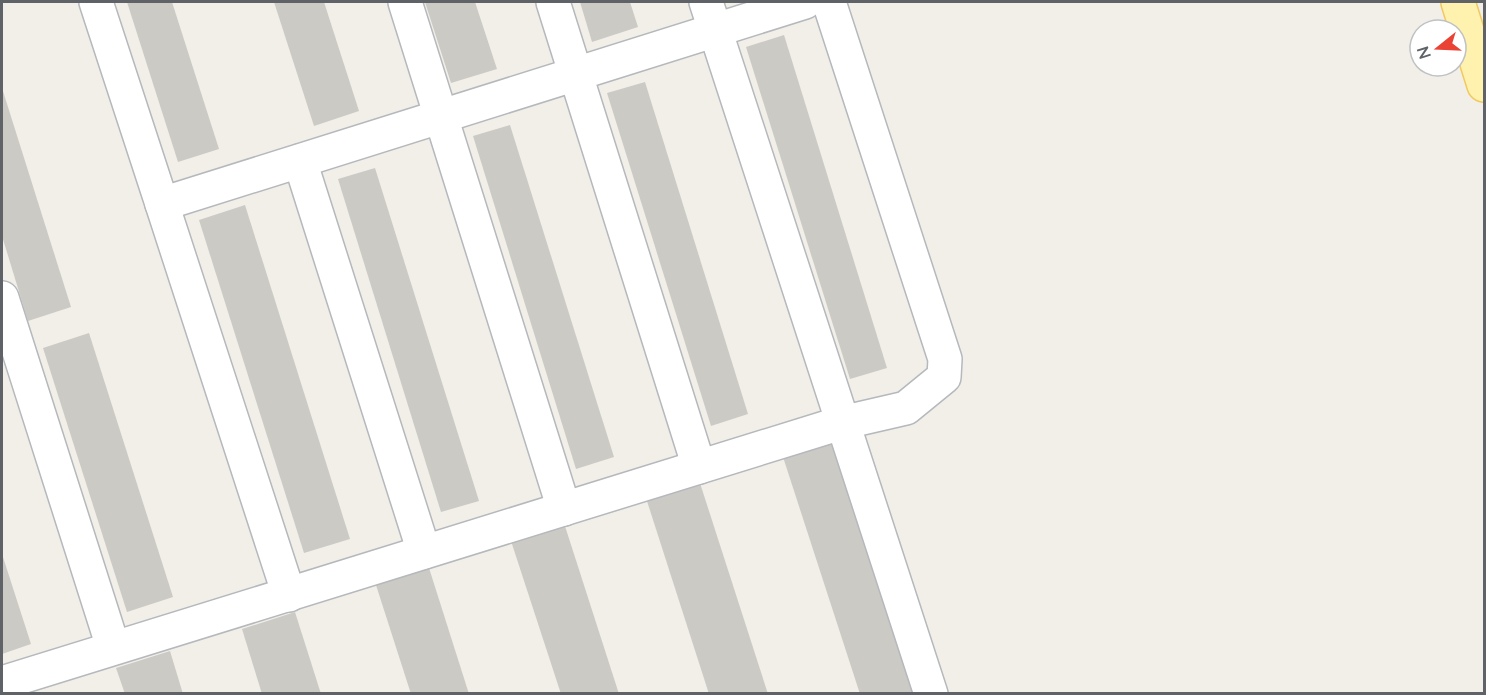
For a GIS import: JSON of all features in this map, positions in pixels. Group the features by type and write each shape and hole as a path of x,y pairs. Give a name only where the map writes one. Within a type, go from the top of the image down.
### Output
{"main road":[{"path":"1458,2 1485,85"}],"street":[{"path":"96,2 289,595"},
{"path":"405,2 564,509"},
{"path":"553,2 699,467"},
{"path":"162,204 575,74 711,16 805,2"},
{"path":"2,684 842,423 906,408 944,377 945,359 829,2"},
{"path":"711,16 931,693"},
{"path":"300,161 424,552"},
{"path":"2,298 8,343 113,648"}],"building":[{"path":"127,2 172,2 219,149 178,162"},
{"path":"274,2 324,2 359,111 314,126"},
{"path":"425,2 475,2 497,69 451,83"},
{"path":"580,2 630,2 638,27 592,42"},
{"path":"784,35 887,368 850,379 746,47"},
{"path":"645,82 748,414 711,426 607,93"},
{"path":"2,88 71,307 28,321 2,236"},
{"path":"510,125 614,457 576,469 473,136"},
{"path":"375,168 479,501 441,512 338,179"},
{"path":"245,205 350,539 304,553 199,220"},
{"path":"89,333 173,597 127,612 43,348"},
{"path":"837,440 919,694 860,694 783,457"},
{"path":"699,480 768,694 709,694 646,498"},
{"path":"564,523 619,694 561,694 511,541"},
{"path":"2,554 31,644 2,654"},
{"path":"429,568 469,694 411,694 376,585"},
{"path":"295,612 321,694 262,694 242,629"},
{"path":"170,651 183,694 125,694 116,668"}]}
